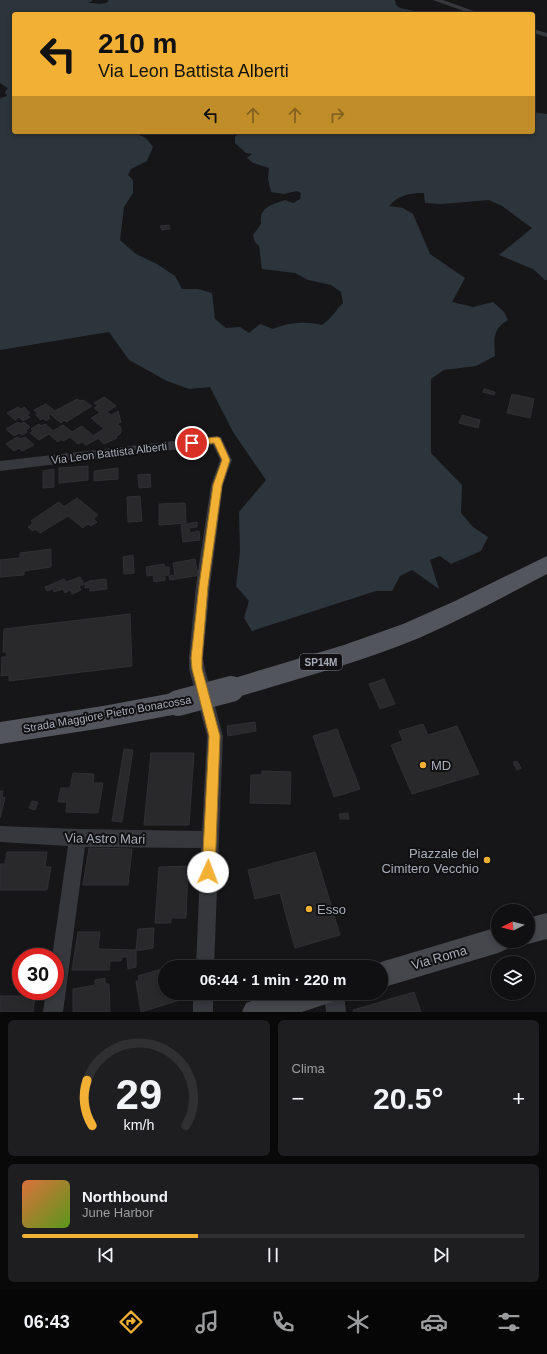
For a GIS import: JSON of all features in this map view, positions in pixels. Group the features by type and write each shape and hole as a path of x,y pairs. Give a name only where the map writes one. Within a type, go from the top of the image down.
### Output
{"main road":[{"name":"Strada Maggiore Pietro Bonacossa","path":"0,732 103,717 178,703 324,661 410,631 484,597 547,564"},
{"path":"535,929 547,926"},
{"name":"Via Roma","path":"388,973 491,942"},
{"path":"255,1012 298,1000"}],"street":[{"path":"436,0 473,12"},
{"path":"535,32 547,35"},
{"name":"Via Leon Battista Alberti","path":"0,466 217,440 226,460 217,485 203,586 196,658 197,669 215,736 210,840"},
{"name":"Via Astro Mari","path":"0,834 78,838 210,840"},
{"path":"53,1012 78,838"},
{"path":"204,960 210,840"},
{"path":"203,1012 204,1000"},
{"path":"335,1000 336,1012"}],"shaded area":[{"path":"0,0 92,0 88,3 101,4 108,2 108,0 395,0 396,5 400,8 419,12 12,12 12,134 137,134 146,138 153,147 147,161 131,169 128,175 133,180 133,193 124,207 120,240 136,254 157,264 175,276 182,289 198,289 212,293 215,319 226,328 240,327 249,333 260,324 273,329 297,323 322,325 343,303 341,292 331,285 308,280 295,273 262,269 259,246 255,242 253,235 261,224 261,218 264,210 271,205 285,200 293,203 300,199 301,193 297,191 284,194 271,192 268,179 269,168 253,163 247,158 252,154 246,153 235,143 235,137 238,134 535,134 535,112 547,114 547,280 545,280 533,269 499,255 532,228 502,206 489,200 442,204 425,203 424,193 414,193 397,199 389,206 403,208 413,214 430,254 465,278 452,302 473,307 493,302 504,312 508,320 499,327 495,335 495,356 476,366 444,370 431,379 431,453 462,485 461,513 473,527 488,537 481,551 451,564 440,556 430,560 439,589 412,570 400,576 392,591 376,591 252,631 244,618 249,601 236,586 240,552 239,512 266,480 233,432 210,387 189,389 167,381 129,360 109,332 0,350 0,98 7,96 5,92 8,88 0,83"}],"building":[{"path":"169,225 170,229 162,230 160,226"},
{"path":"484,389 495,392 494,395 483,392"},
{"path":"512,394 534,399 530,418 507,413"},
{"path":"104,397 116,406 107,412 111,415 118,411 121,422 117,424 121,427 121,433 116,437 117,438 104,444 94,435 104,429 91,418 100,413 94,408 98,406 94,403"},
{"path":"77,399 80,401 83,400 92,406 66,422 64,420 61,423 50,414 48,416 50,418 46,421 43,418 41,420 36,415 38,414 34,410 46,404 55,411"},
{"path":"18,407 21,409 24,407 30,413 27,415 30,417 23,421 19,417 15,420 7,413"},
{"path":"462,415 480,420 478,428 459,423"},
{"path":"18,422 21,424 24,422 30,427 26,430 27,432 22,435 19,433 14,436 6,429"},
{"path":"39,424 41,426 45,424 53,431 63,425 72,432 82,426 97,439 86,445 82,442 78,444 70,437 63,441 62,439 58,442 49,434 39,440 30,433 33,431 31,429"},
{"path":"17,437 21,439 25,437 34,445 22,451 19,448 14,451 6,444"},
{"path":"88,466 88,480 59,483 59,468"},
{"path":"118,468 118,479 94,481 94,471"},
{"path":"54,469 54,487 43,488 43,471"},
{"path":"150,474 151,487 139,488 138,475"},
{"path":"140,496 142,521 128,522 127,497"},
{"path":"77,498 98,515 93,519 97,522 91,526 88,524 83,528 68,516 40,533 35,529 33,531 28,527 33,523 31,521 59,502 64,507"},
{"path":"185,503 186,523 159,525 159,504"},
{"path":"197,522 197,527 189,528 190,533 199,531 200,540 183,542 181,525"},
{"path":"51,549 51,567 24,571 24,575 0,577 0,560 20,558 20,553"},
{"path":"133,555 134,573 124,574 123,557"},
{"path":"195,559 197,571 201,570 201,575 170,580 169,576 175,575 173,563"},
{"path":"164,564 164,567 169,567 169,575 165,575 165,580 154,582 153,575 147,576 146,567"},
{"path":"80,577 84,584 79,586 81,590 72,594 70,590 65,593 63,589 54,592 53,589 47,591 45,587 64,579 66,582"},
{"path":"106,579 107,589 90,591 90,587 85,588 85,583 89,581"},
{"path":"130,614 132,666 9,681 9,675 1,676 2,657 6,657 7,652 3,652 4,629"},
{"path":"384,679 395,704 380,709 369,684"},
{"path":"255,722 256,731 228,736 227,726"},
{"path":"423,724 428,735 457,726 479,774 412,794 391,745 403,741 399,731"},
{"path":"337,729 360,789 334,797 313,736"},
{"path":"124,749 133,750 122,822 112,821"},
{"path":"151,753 194,753 189,825 144,825"},
{"path":"517,761 521,768 517,770 513,762"},
{"path":"262,771 291,772 290,804 250,803 251,775 262,775"},
{"path":"73,773 94,774 93,783 103,783 98,813 66,812 67,802 58,802 61,788 70,788"},
{"path":"0,791 3,791 2,797 5,798 0,818"},
{"path":"32,801 38,802 35,810 29,808"},
{"path":"348,813 349,819 340,819 339,814"},
{"path":"89,848 132,849 128,885 83,885"},
{"path":"7,852 47,852 45,867 51,867 47,890 0,890 0,864 5,864"},
{"path":"315,852 340,935 295,948 280,893 255,899 248,870"},
{"path":"188,866 186,918 171,918 171,923 155,923 159,867"},
{"path":"154,928 153,948 136,951 136,967 128,969 127,957 122,957 121,961 110,961 109,970 72,970 78,932 100,932 98,949 136,950 138,929"},
{"path":"158,970 158,1000 177,1001 141,1012 136,981 139,981 138,976"},
{"path":"105,978 105,984 109,984 110,1012 73,1012 73,989 95,985 95,980"},
{"path":"414,992 421,1012 353,1012 353,1010"},
{"path":"0,996 12,996 12,1000 34,1000 33,1012 0,1012"}],"place":[{"name":"MD","path":"423,765"},
{"name":"Piazzale del Cimitero Vecchio","path":"487,860"},
{"name":"Esso","path":"309,909"}],"route":[{"path":"192,443 217,440 226,460 217,485 203,586 196,658 197,669 215,736 208,872"}]}
